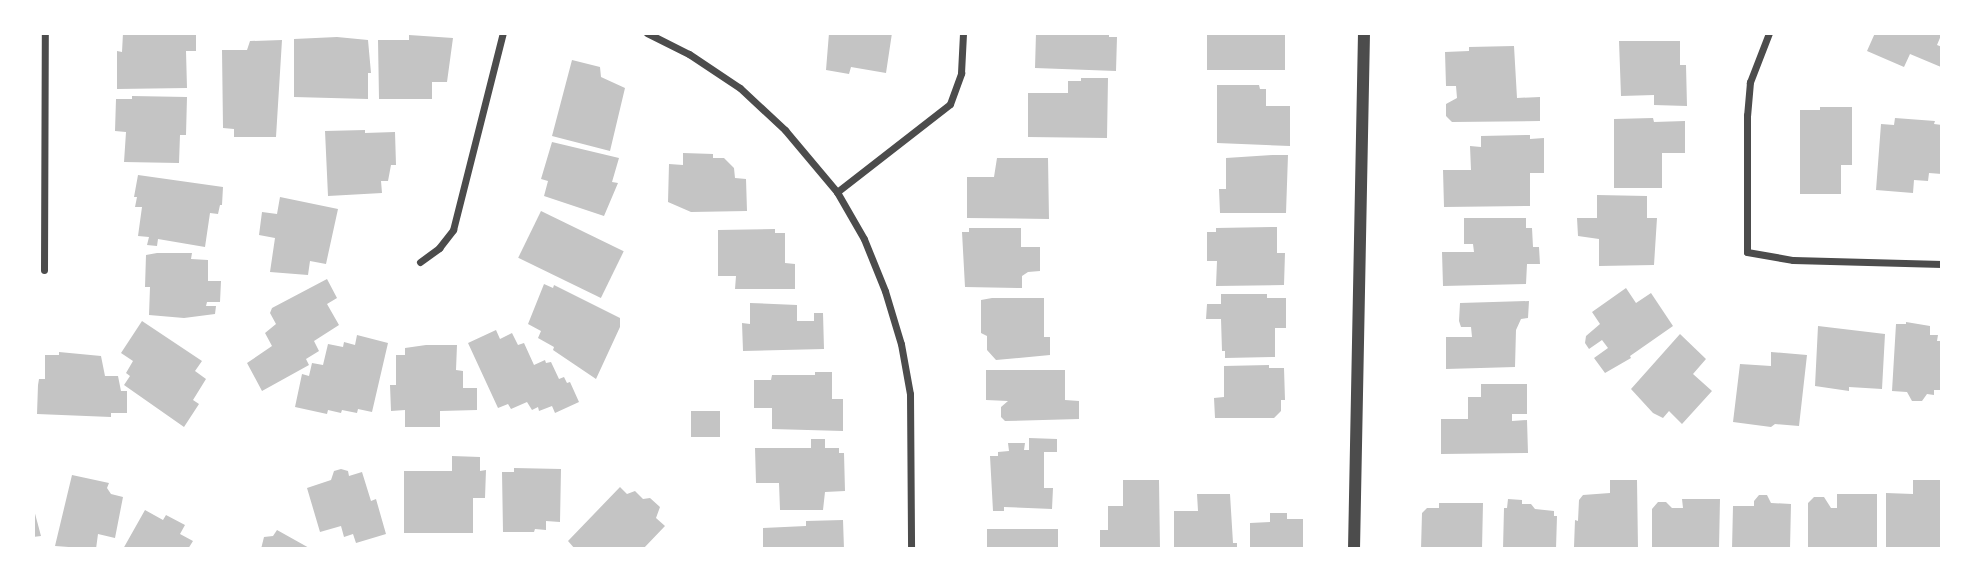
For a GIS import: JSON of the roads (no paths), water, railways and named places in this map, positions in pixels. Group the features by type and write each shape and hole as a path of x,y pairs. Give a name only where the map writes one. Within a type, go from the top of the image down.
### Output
{"street":[{"path":"44,270 45,33"},
{"path":"420,262 439,248 453,230 503,33"},
{"path":"647,33 689,54 740,88 785,130 837,192 864,239 885,291 901,345 910,394 911,549"},
{"path":"837,192 950,104 961,73 963,33"},
{"path":"1353,549 1364,33"},
{"path":"1769,33 1750,82 1747,252 1793,260 1942,264"}]}
